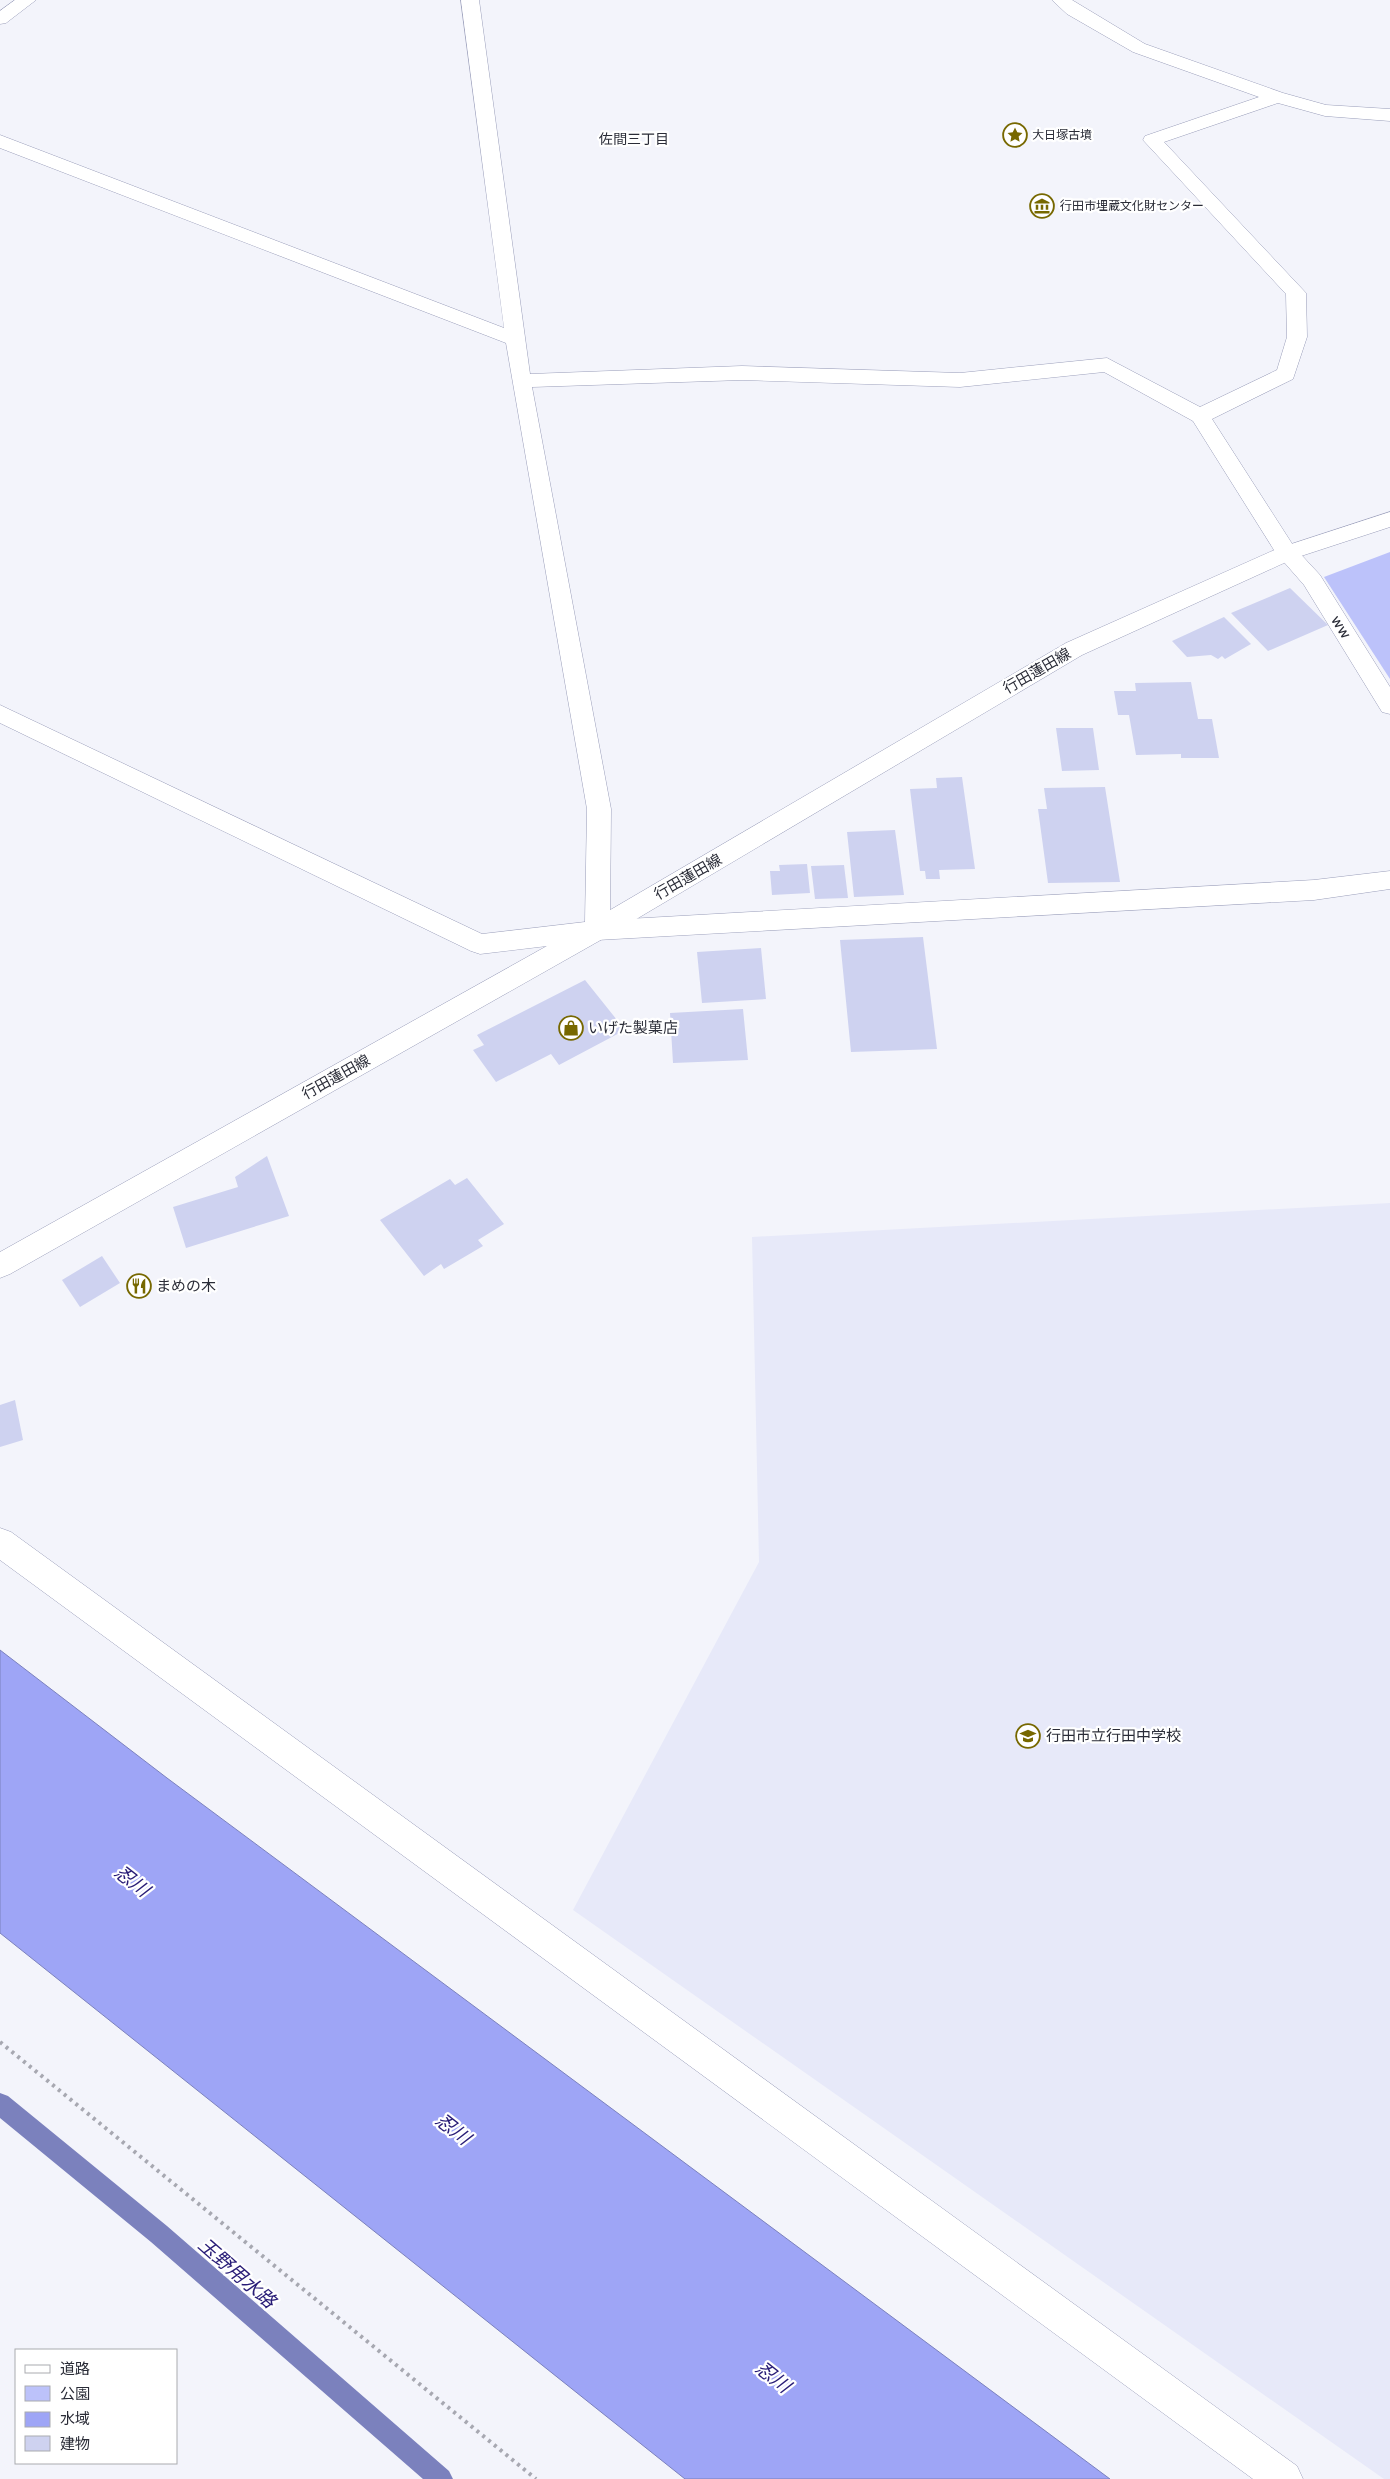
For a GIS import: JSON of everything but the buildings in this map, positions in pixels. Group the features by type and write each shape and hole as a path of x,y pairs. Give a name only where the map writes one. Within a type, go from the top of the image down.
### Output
{"street":[{"path":"0,20 27,0"},
{"path":"470,0 514,339 599,809 596,930"},
{"path":"1061,0 1073,10 1139,48 1277,97 1325,110 1390,115"},
{"path":"521,381 742,373 960,380 1107,365 1200,416 1286,374 1297,337 1296,293 1152,140 1277,97"},
{"path":"0,142 514,339"},
{"name":"ww","path":"1200,416 1287,553 1312,580 1390,706"},
{"name":"行田蓮田線","path":"0,1266 596,930 1074,649 1287,553 1390,519"},
{"path":"0,713 480,944 596,930 1314,890 1390,880"},
{"path":"0,1542 1284,2479"}],"path":[{"path":"0,2042 536,2479"}],"shaded area":[{"name":"行田市立行田中学校","path":"1390,1203 1390,2479 1384,2479 573,1910 759,1562 752,1237"}],"green space":[{"path":"1390,552 1390,679 1324,577"}],"water":[{"name":"忍川","path":"0,1650 167,1778 1110,2479 685,2479 0,1933"}],"waterway":[{"name":"玉野用水路","path":"0,2104 159,2234 441,2479"}],"place":[{"name":"大日塚古墳","path":"1015,135"},
{"name":"行田市埋蔵文化財センター","path":"1042,206"},
{"name":"いげた製菓店","path":"571,1028"},
{"name":"まめの木","path":"139,1286"},
{"name":"行田市立行田中学校","path":"1028,1736"}],"district":[{"name":"佐間三丁目","path":"634,139"}]}
